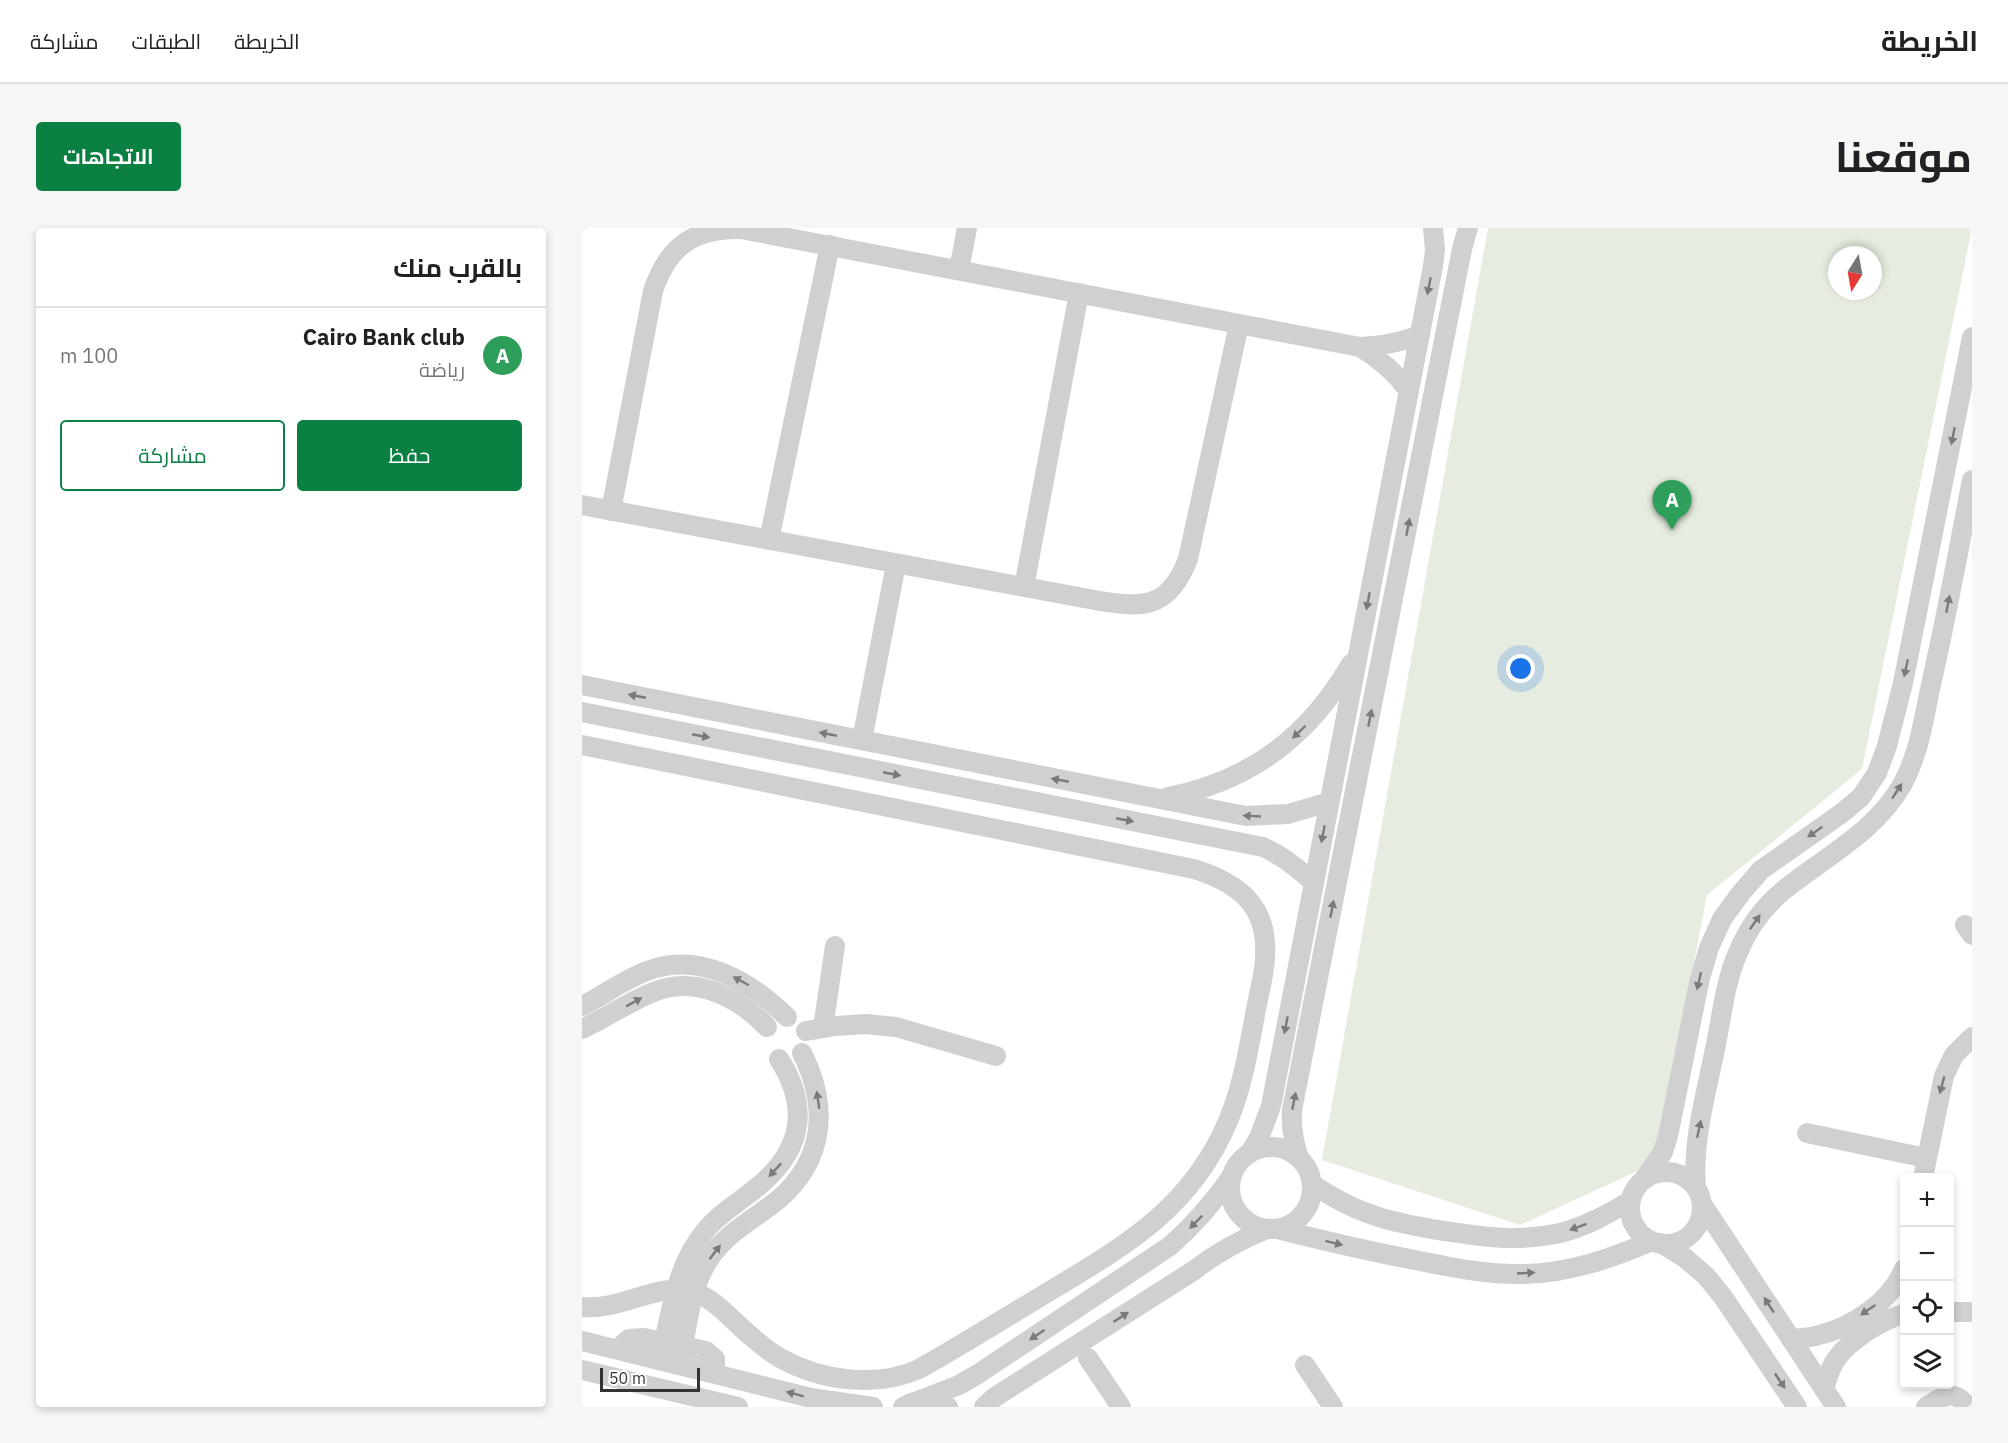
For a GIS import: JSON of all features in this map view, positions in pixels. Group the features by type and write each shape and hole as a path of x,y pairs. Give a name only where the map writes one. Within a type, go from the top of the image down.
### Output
{"street":[{"path":"611,511 653,291 659,272 669,256 684,242 702,233 721,228 741,228 1360,347 1401,342 1420,335"},
{"path":"958,270 967,228"},
{"path":"909,1404 959,1385 978,1374 1170,1246 1193,1226 1214,1202 1236,1167 1250,1153 1260,1138 1271,1107 1420,335 1435,250 1433,228"},
{"path":"1299,1158 1291,1126 1292,1110 1468,228"},
{"path":"769,540 830,245"},
{"path":"1024,587 1079,293"},
{"path":"582,505 1123,605 1145,604 1165,596 1180,580 1188,559 1239,324"},
{"path":"1797,1407 1706,1275 1685,1258 1645,1237 1634,1225 1630,1201 1633,1192 1663,1152 1700,978 1709,948 1722,919 1761,870 1842,813 1861,797 1877,773 1887,746 1912,641 1966,397 1972,337"},
{"path":"1360,347 1379,358 1396,373 1409,391"},
{"path":"1232,1176 1231,1197 1240,1215 1257,1227 1480,1273 1514,1274 1572,1269 1613,1258 1657,1242 1679,1241 1687,1237 1699,1222 1696,1141 1728,982 1736,956 1748,932 1764,909 1783,890 1861,834 1883,812 1901,786 1915,758 1965,549 1972,483"},
{"path":"862,740 896,564"},
{"path":"1912,641 1940,647"},
{"path":"1156,800 1192,793 1226,781 1257,765 1286,744 1315,717 1339,686 1359,651"},
{"path":"582,685 1246,816 1267,817 1287,814 1329,802"},
{"path":"582,712 1263,848 1281,855 1314,883"},
{"path":"582,745 1194,869 1217,876 1237,888 1252,904 1263,924 1267,946 1265,969 1237,1096 1210,1155 1184,1192 1158,1219 1122,1247 940,1358 903,1377 885,1380 867,1381 830,1376 782,1359 710,1301 684,1290 666,1290 606,1307 582,1307"},
{"path":"779,1059 795,1057 802,1053 806,1046 814,1029 835,946"},
{"path":"582,1006 623,981 677,964 705,967 728,974 757,990 787,1017"},
{"path":"582,1029 654,991 676,986 696,987 726,996 753,1012 767,1027"},
{"path":"683,1346 686,1259 716,1219 779,1167 790,1150 796,1132 797,1103 790,1075 779,1059 767,1050 765,1042 767,1027 779,1018 787,1017 814,1029 866,1024 896,1027 996,1056"},
{"path":"1924,1173 1944,1076 1954,1055 1972,1037"},
{"path":"664,1342 684,1290 704,1268 722,1242 779,1198 799,1178 810,1159 819,1126 819,1110 811,1072 802,1053"},
{"path":"1808,1133 1926,1158"},
{"path":"984,1407 995,1397 1216,1254 1241,1240 1287,1226 1304,1214 1309,1205 1313,1185 1306,1166 1299,1158 1291,1152 1270,1147 1250,1153"},
{"path":"1644,1178 1662,1172 1672,1172 1681,1175 1699,1196 1836,1407"},
{"path":"1313,1185 1341,1202 1371,1215 1403,1224 1484,1238 1522,1239 1560,1233 1597,1220 1630,1201"},
{"path":"1791,1339 1819,1336 1845,1326 1882,1300 1893,1290 1900,1278"},
{"path":"1954,1312 1972,1312"},
{"path":"1824,1389 1837,1358 1874,1328 1900,1316"},
{"path":"620,1350 624,1343 636,1337 706,1351 715,1359 715,1373"},
{"path":"582,1341 811,1398 873,1407"},
{"path":"1088,1358 1121,1407"},
{"path":"1305,1365 1332,1407"},
{"path":"582,1370 738,1407"},
{"path":"1926,1407 1944,1396 1951,1395 1963,1400 1968,1407"},
{"path":"884,1407 939,1402 948,1407"}],"shaded area":[{"path":"1488,228 1972,228 1862,769 1707,895 1655,1163 1520,1225 1322,1160"}],"place":[{"name":"Cairo Bank club","path":"1672,530"}]}
